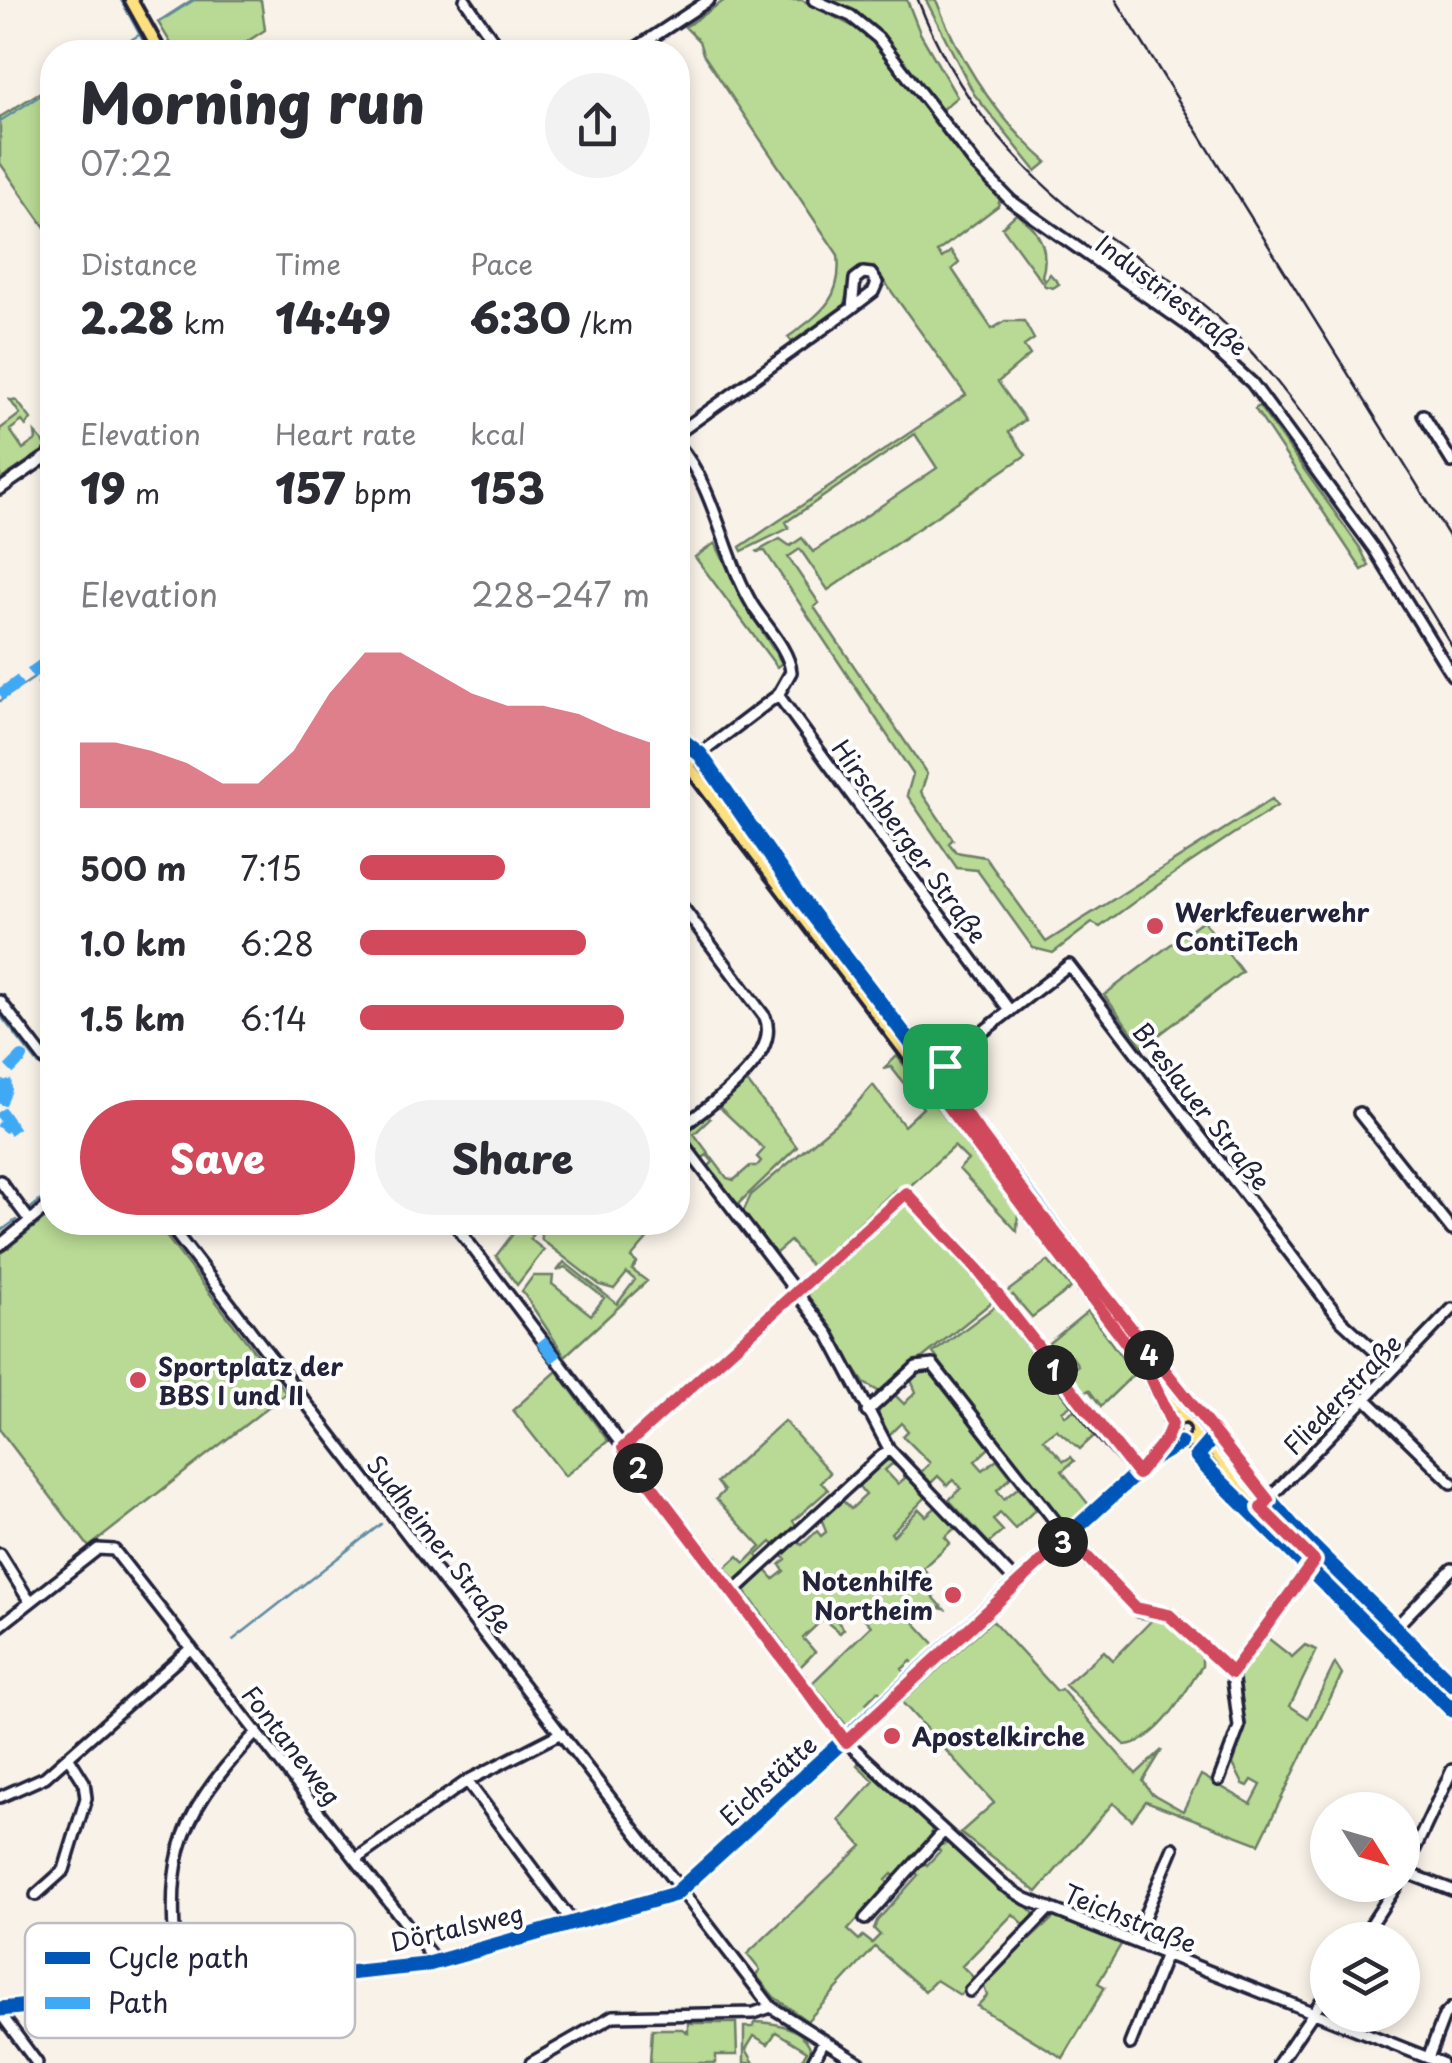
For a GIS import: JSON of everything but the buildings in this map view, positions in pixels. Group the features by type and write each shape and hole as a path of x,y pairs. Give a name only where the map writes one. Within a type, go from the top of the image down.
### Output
{"main road":[{"path":"131,0 153,40"},
{"path":"690,778 922,1072 1220,1462 1261,1508 1452,1697"},
{"path":"1150,1375 1171,1427 1184,1442 1220,1462"},
{"path":"1171,1427 1179,1417 1189,1418"},
{"path":"1184,1442 1197,1431"}],"street":[{"path":"465,0 493,40"},
{"path":"648,40 709,0"},
{"name":"Industriestraße","path":"814,0 851,16 878,38 976,165 1011,202 1190,327 1252,384 1374,549 1452,675"},
{"path":"690,424 852,308"},
{"path":"1423,415 1452,462"},
{"path":"0,489 40,461"},
{"path":"690,464 699,477 739,581 790,664 790,680 778,695 690,762"},
{"name":"Hirschberger Straße","path":"778,695 1010,1011"},
{"path":"690,917 765,1017 770,1036 760,1058 690,1123"},
{"name":"Breslauer Straße","path":"922,1072 962,1048 1069,966 1342,1320 1394,1368"},
{"path":"0,1001 40,1053"},
{"name":"Breslauer Straße","path":"930,1083 962,1048"},
{"path":"1359,1113 1452,1230"},
{"path":"690,1150 842,1354 888,1449 1018,1584"},
{"path":"0,1181 30,1221"},
{"path":"623,1448 896,1198 909,1195 978,1270 1138,1474"},
{"path":"0,1244 40,1213"},
{"name":"Sudheimer Straße","path":"177,1235 771,2007"},
{"name":"Teichstraße","path":"463,1235 846,1742 1003,1885 1050,1908 1310,2012"},
{"name":"Fliederstraße","path":"1261,1508 1452,1310"},
{"path":"867,1412 916,1367 933,1365 1068,1537 1136,1608 1169,1615 1232,1673"},
{"path":"1366,1398 1452,1482"},
{"name":"Eichstätte","path":"682,1890 1138,1474 1171,1427"},
{"name":"Eichstätte","path":"1151,1460 1184,1442"},
{"path":"732,1592 888,1449"},
{"name":"Fontaneweg","path":"30,1602 98,1549 108,1547 116,1552 436,1962"},
{"path":"0,1554 30,1602 0,1626"},
{"path":"1219,1780 1240,1721 1230,1682 1232,1673 1314,1561"},
{"path":"1388,1634 1452,1569"},
{"path":"0,1797 45,1778 191,1648"},
{"path":"175,1923 173,1890 183,1834 202,1793 256,1732"},
{"path":"356,1859 467,1781 560,1734"},
{"path":"36,1895 64,1870 86,1798 84,1782 70,1758"},
{"path":"1420,1839 1452,1770"},
{"path":"467,1781 574,1924"},
{"path":"865,1919 944,1831"},
{"path":"1134,1941 1172,1848"},
{"path":"1420,1879 1452,1890"},
{"name":"Dörtalsweg","path":"355,1971 436,1962 682,1890"},
{"path":"970,1990 1050,1908"},
{"path":"1130,2044 1166,1954"},
{"path":"531,2063 613,2016 754,2013 771,2007 860,2063"},
{"name":"Dörtalsweg","path":"0,2011 25,2008"},
{"path":"1428,2058 1444,2016 1452,2008"},
{"path":"0,2011 38,2063"},
{"path":"1279,2063 1310,2017"},
{"name":"Teichstraße","path":"1362,2032 1441,2063"},
{"path":"812,2063 824,2041"}],"green space":[{"path":"192,0 261,0 265,30 250,40 169,40 158,22"},
{"path":"725,0 802,0 865,33 1000,199 998,206 937,252 942,258 951,251 959,263 952,269 992,329 1005,321 1024,321 1034,339 1024,346 1030,355 998,382 1025,420 1009,432 1026,455 828,590 800,549 788,557 819,603 814,607 927,774 921,792 953,839 949,843 956,852 985,857 1046,942 1272,799 1277,806 1100,927 1092,923 1053,953 1033,948 977,870 957,868 907,795 913,774 765,551 756,552 780,539 790,546 802,538 813,552 937,468 915,434 786,522 789,528 742,551 740,547 966,395 874,267 859,268 850,280 844,305 792,342 788,337 827,304 837,283 838,255 703,54 699,41 685,27"},
{"path":"827,0 907,0 920,33 957,97 940,111 873,26"},
{"path":"926,0 936,0 968,67 996,108 1047,162 1036,171 974,94"},
{"path":"40,92 40,220 0,163 0,117"},
{"path":"1016,214 1041,240 1045,258 1042,276 1045,281 1050,274 1059,284 1053,288 1045,286 1002,227"},
{"path":"10,400 17,401 31,419 26,426 22,421 10,430 23,449 36,440 35,433 40,438 40,452 0,480 0,429 20,414"},
{"path":"1259,406 1369,566 1362,570 1255,409"},
{"path":"715,543 746,606 782,663 777,667 695,557"},
{"path":"1203,920 1242,972 1143,1047 1104,995"},
{"path":"897,1056 1018,1211 1017,1231 959,1169 968,1160 954,1146 911,1185 896,1189 812,1267 790,1241 775,1254 743,1212 751,1195 847,1114 873,1085 904,1126 923,1108 891,1067 883,1069"},
{"path":"745,1079 797,1147 737,1205 708,1167 713,1162 707,1155 701,1159 690,1145 691,1129 706,1114 710,1119 694,1134 727,1178 734,1180 750,1166 757,1166 761,1161 757,1157 764,1149 717,1105"},
{"path":"903,1204 912,1205 993,1301 880,1392 864,1383 808,1299 808,1291"},
{"name":"Sportplatz der BBS I und II","path":"40,1222 40,1235 165,1235 286,1393 89,1547 0,1430 0,1254"},
{"path":"512,1235 532,1235 530,1239 544,1250 517,1285 496,1256"},
{"path":"541,1235 651,1235 631,1258 637,1263 632,1270 647,1281 565,1356 522,1291 533,1276 553,1276 552,1284 591,1315 604,1298 565,1267 557,1271 564,1262 617,1304 635,1280 627,1273 614,1289 600,1285 542,1240"},
{"path":"1048,1261 1071,1288 1032,1317 1013,1295 1007,1299 1004,1294"},
{"path":"997,1305 1072,1404 1062,1411 1065,1416 1076,1409 1095,1435 1080,1449 1056,1429 1043,1439 1064,1461 1071,1457 1074,1461 1062,1471 1089,1505 1071,1521 1063,1520 1043,1499 933,1353"},
{"path":"1088,1311 1134,1374 1101,1406 1089,1390 1081,1395 1066,1375 1078,1365 1072,1357 1059,1367 1044,1347"},
{"path":"924,1370 931,1371 989,1448 975,1461 983,1470 997,1459 1011,1477 997,1490 1004,1499 1019,1487 1036,1509 1015,1529 1000,1513 993,1520 1003,1531 989,1543 949,1500 961,1488 953,1480 947,1485 938,1476 931,1483 921,1472 930,1463 903,1436 908,1431 901,1423 888,1436 878,1421 879,1410 895,1395 904,1404 916,1392 911,1380"},
{"path":"557,1371 608,1441 565,1476 513,1410"},
{"path":"784,1421 830,1473 821,1482 828,1490 793,1521 797,1527 776,1547 771,1542 757,1555 761,1561 740,1580 734,1579 725,1568 738,1556 745,1563 761,1547 716,1499 724,1491 717,1482"},
{"path":"883,1460 892,1461 898,1467 892,1464 885,1470 898,1484 905,1478 901,1471 926,1497 891,1533 893,1536 919,1509 926,1516 936,1507 955,1528 945,1537 950,1543 923,1568 927,1573 919,1581 944,1609 936,1607 914,1622 936,1646 915,1665 911,1661 902,1669 906,1674 883,1695 878,1691 866,1703 869,1707 846,1725 812,1683 871,1626 853,1606 837,1621 844,1629 840,1633 823,1619 803,1638 815,1652 800,1667 745,1591 765,1569 774,1579 784,1571 780,1565 786,1559 781,1554 797,1540 802,1545 817,1531 821,1536 826,1532 821,1517 841,1499 851,1509 866,1495 857,1484"},
{"path":"1154,1618 1165,1620 1202,1657 1202,1666 1160,1726 1137,1742 1125,1745 1065,1685 1104,1651 1113,1660"},
{"path":"992,1620 1057,1691 1061,1689 1136,1774 1162,1750 1143,1781 1151,1793 1183,1811 1201,1775 1251,1804 1261,1785 1252,1780 1248,1786 1243,1784 1233,1764 1246,1723 1234,1679 1264,1635 1292,1657 1305,1645 1317,1650 1290,1706 1308,1718 1335,1663 1342,1674 1259,1844 1146,1801 1132,1820 1113,1803 1037,1892 960,1833 994,1803 902,1702"},
{"path":"861,1761 932,1826 931,1837 896,1877 892,1874 886,1880 889,1884 848,1930 859,1940 863,1936 872,1943 880,1935 874,1929 877,1921 918,1875 913,1870 921,1861 927,1865 940,1851 935,1846 951,1843 1034,1914 1027,1927 1013,1914 962,1966 975,1979 960,1995 936,1980 925,1991 875,1947 807,2021 774,1997 756,1975 760,1970 747,1954 862,1846 839,1820 874,1781 857,1765"},
{"path":"1054,1917 1122,1943 1098,1983 1105,1987 1063,2058 977,2006 987,1996 983,1983"},
{"path":"756,2022 781,2026 803,2037 811,2051 805,2063 800,2063 807,2051 776,2032 768,2044 754,2036 746,2049 754,2063 744,2063 744,2027 753,2027"},
{"path":"688,2023 736,2023 737,2055 716,2055 716,2063 650,2063 652,2029 682,2029 688,2033"}],"waterway":[{"path":"121,0 143,40"},
{"path":"159,22 194,0"},
{"path":"131,40 139,35"},
{"path":"0,121 40,96"},
{"path":"0,701 34,678"},
{"path":"0,1015 39,1065"},
{"path":"31,1208 40,1201"},
{"path":"1,1231 16,1220"},
{"path":"233,1640 381,1524"}],"railway":[{"path":"918,0 971,101 1018,159 1074,211 1212,312 1259,361 1348,479 1452,646"},
{"path":"1116,0 1452,541"}],"marked path":[{"path":"0,695 40,667"},
{"path":"0,1104 6,1089 5,1074 22,1057 19,1062"},
{"path":"0,1111 16,1134 0,1121"},
{"path":"541,1340 564,1369"}],"cycle path":[{"path":"690,746 700,754 800,898 918,1052 928,1057 937,1055 949,1071 951,1094 1214,1436 1295,1529 1452,1684"},
{"path":"1214,1436 1197,1456 1209,1470 1452,1710"},
{"path":"355,1972 425,1965 675,1894 1151,1460 1180,1443"},
{"path":"0,2009 25,2006"}],"place":[{"name":"Werkfeuerwehr ContiTech","path":"1155,926"},
{"name":"Sportplatz der BBS I und II","path":"138,1380"},
{"name":"Notenhilfe Northeim","path":"953,1595"},
{"name":"Apostelkirche","path":"892,1736"}],"route":[{"path":"945,1066 951,1094 1030,1201 1182,1398 1268,1500 1261,1508 1314,1561 1232,1673 1221,1667 1169,1615 1143,1613 1136,1608 1068,1537 846,1742 623,1448 906,1193 978,1270 1101,1433 1138,1474 1166,1439 1172,1424 1150,1375 930,1083 945,1066"}]}
